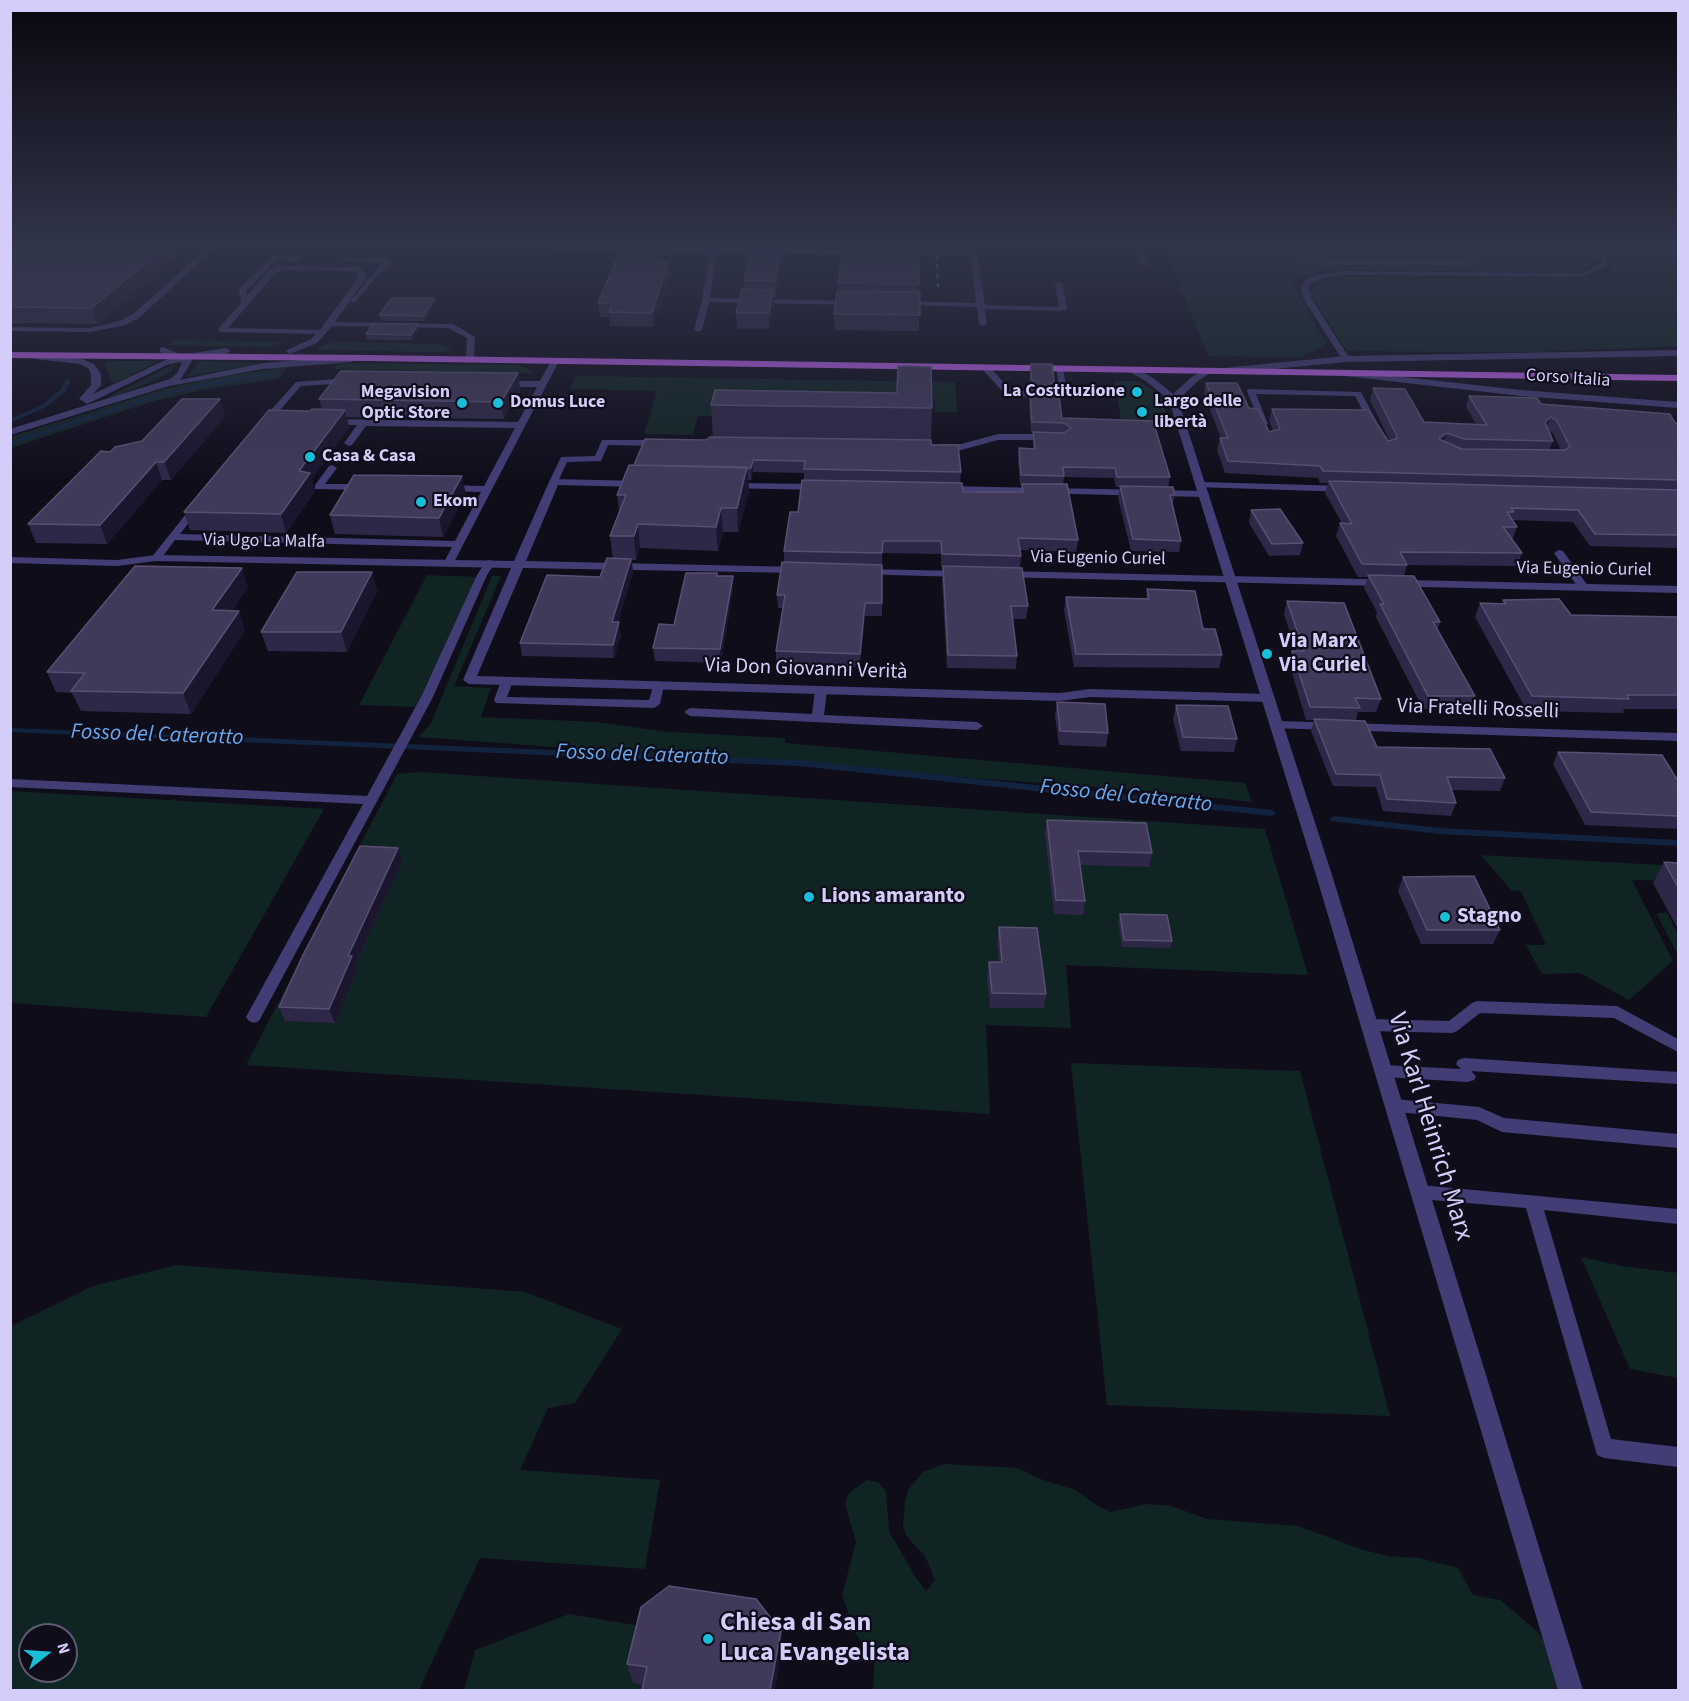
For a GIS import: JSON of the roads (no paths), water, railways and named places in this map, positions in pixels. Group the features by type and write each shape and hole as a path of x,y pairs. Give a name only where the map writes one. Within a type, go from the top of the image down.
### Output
{"main road":[{"path":"10,347 290,352 370,358"},
{"path":"10,355 470,359 1678,378"},
{"path":"1533,374 1678,368"}],"street":[{"path":"157,387 181,374 187,361 163,350"},
{"path":"47,420 166,362 226,351"},
{"path":"1131,369 1150,380 1173,399 1196,378 1213,371 1346,359 1678,353"},
{"path":"35,356 82,362 91,366 96,374 96,385 90,394 71,408"},
{"path":"10,432 157,387 263,366 370,358"},
{"name":"Corso Italia","path":"1348,374 1521,393 1678,405"},
{"name":"Via Karl Heinrich Marx","path":"1173,399 1384,1071 1571,1690"},
{"path":"1656,402 1678,415"},
{"path":"650,484 554,482 517,563 815,571"},
{"path":"721,485 829,487"},
{"path":"936,489 1356,489"},
{"name":"Via Ugo La Malfa","path":"10,560 117,563 156,558 517,563"},
{"name":"Via Don Giovanni Verità","path":"517,563 468,680 1060,697 1090,693 1268,698"},
{"name":"Via Eugenio Curiel","path":"850,572 1678,590"},
{"name":"Via Fratelli Rosselli","path":"1277,725 1678,736"}],"lane":[{"path":"10,329 91,330 115,324"},
{"path":"227,324 222,330 322,332"},
{"path":"290,352 314,341 330,324"},
{"path":"353,324 450,326 471,337 470,359"},
{"path":"698,330 699,324"},
{"path":"1324,324 1346,359"},
{"path":"449,562 555,361"},
{"path":"985,367 1009,393 1030,394"},
{"path":"1053,395 1065,395 1059,368"},
{"path":"259,429 272,421 299,384 356,381"},
{"path":"496,384 543,384"},
{"path":"1267,430 1251,391 1358,394 1378,431"},
{"path":"1259,411 1270,411"},
{"path":"1358,413 1369,414"},
{"path":"320,422 521,425"},
{"path":"349,443 363,423"},
{"path":"926,447 961,447 998,437 1063,438"},
{"path":"554,482 564,459 598,459 605,442 667,443"},
{"path":"332,468 318,487 375,488"},
{"path":"432,488 489,489"},
{"path":"156,558 201,501"},
{"path":"172,537 460,544"},
{"path":"1559,553 1584,588"},
{"path":"254,1017 427,697 482,575 490,563"},
{"path":"507,681 500,700 654,704 658,685"},
{"path":"818,718 821,690"},
{"path":"690,712 977,726"},
{"path":"10,783 371,800"},
{"path":"1369,1025 1452,1027 1477,1007 1617,1012 1678,1046"},
{"path":"1384,1071 1466,1070 1678,1078"},
{"path":"1394,1106 1479,1114 1502,1125 1678,1141"},
{"path":"1420,1192 1678,1216"},
{"path":"1533,1201 1604,1448 1678,1457"}],"waterway":[{"path":"10,443 163,394 222,381 272,374"},
{"path":"10,421 44,406 64,390 68,380"},
{"name":"Fosso del Cateratto","path":"10,730 799,763 1272,813"},
{"name":"Fosso del Cateratto","path":"1334,819 1440,831 1678,843"}],"place":[{"name":"La Costituzione","path":"1137,392"},
{"name":"Megavision Optic Store","path":"462,403"},
{"name":"Domus Luce","path":"498,403"},
{"name":"Largo delle libertà","path":"1142,412"},
{"name":"Casa & Casa","path":"310,457"},
{"name":"Ekom","path":"421,502"},
{"name":"Via Marx Via Curiel","path":"1267,654"},
{"name":"Lions amaranto","path":"809,897"},
{"name":"Stagno","path":"1445,917"},
{"name":"Chiesa di San Luca Evangelista","path":"708,1639"}]}
